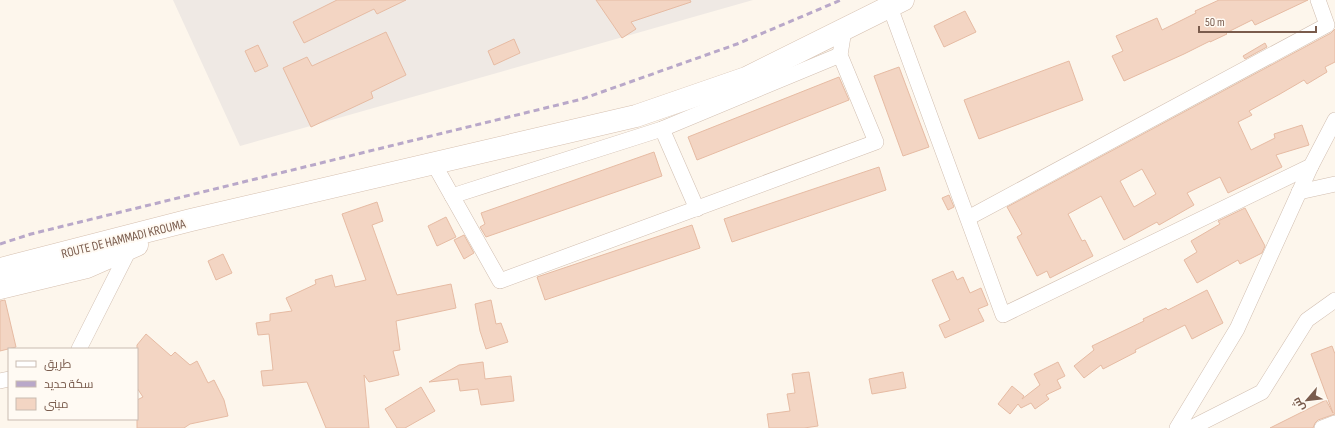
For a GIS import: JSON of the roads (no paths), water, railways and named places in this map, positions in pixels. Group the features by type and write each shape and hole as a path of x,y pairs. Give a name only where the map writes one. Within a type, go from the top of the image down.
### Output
{"street":[{"path":"968,218 1327,25 1318,0"},
{"path":"191,220 636,116 746,78 897,3 968,218 1003,315 1311,166"},
{"path":"434,164 500,281 876,142 840,55 844,30"},
{"path":"452,196 662,129 840,55"},
{"path":"1177,428 1237,329 1311,166 1335,120"},
{"path":"662,129 696,209"},
{"path":"1299,192 1335,184"},
{"name":"ROUTE DE HAMMADI KROUMA","path":"0,288 87,267 191,220"},
{"name":"ROUTE DE HAMMADI KROUMA","path":"0,268 191,220"},
{"path":"80,348 130,248"},
{"path":"1192,428 1262,392 1307,320 1328,311 1335,300"},
{"path":"1322,428 1335,423"}],"railway":[{"path":"0,244 31,234 582,99 737,44 841,0"}]}
